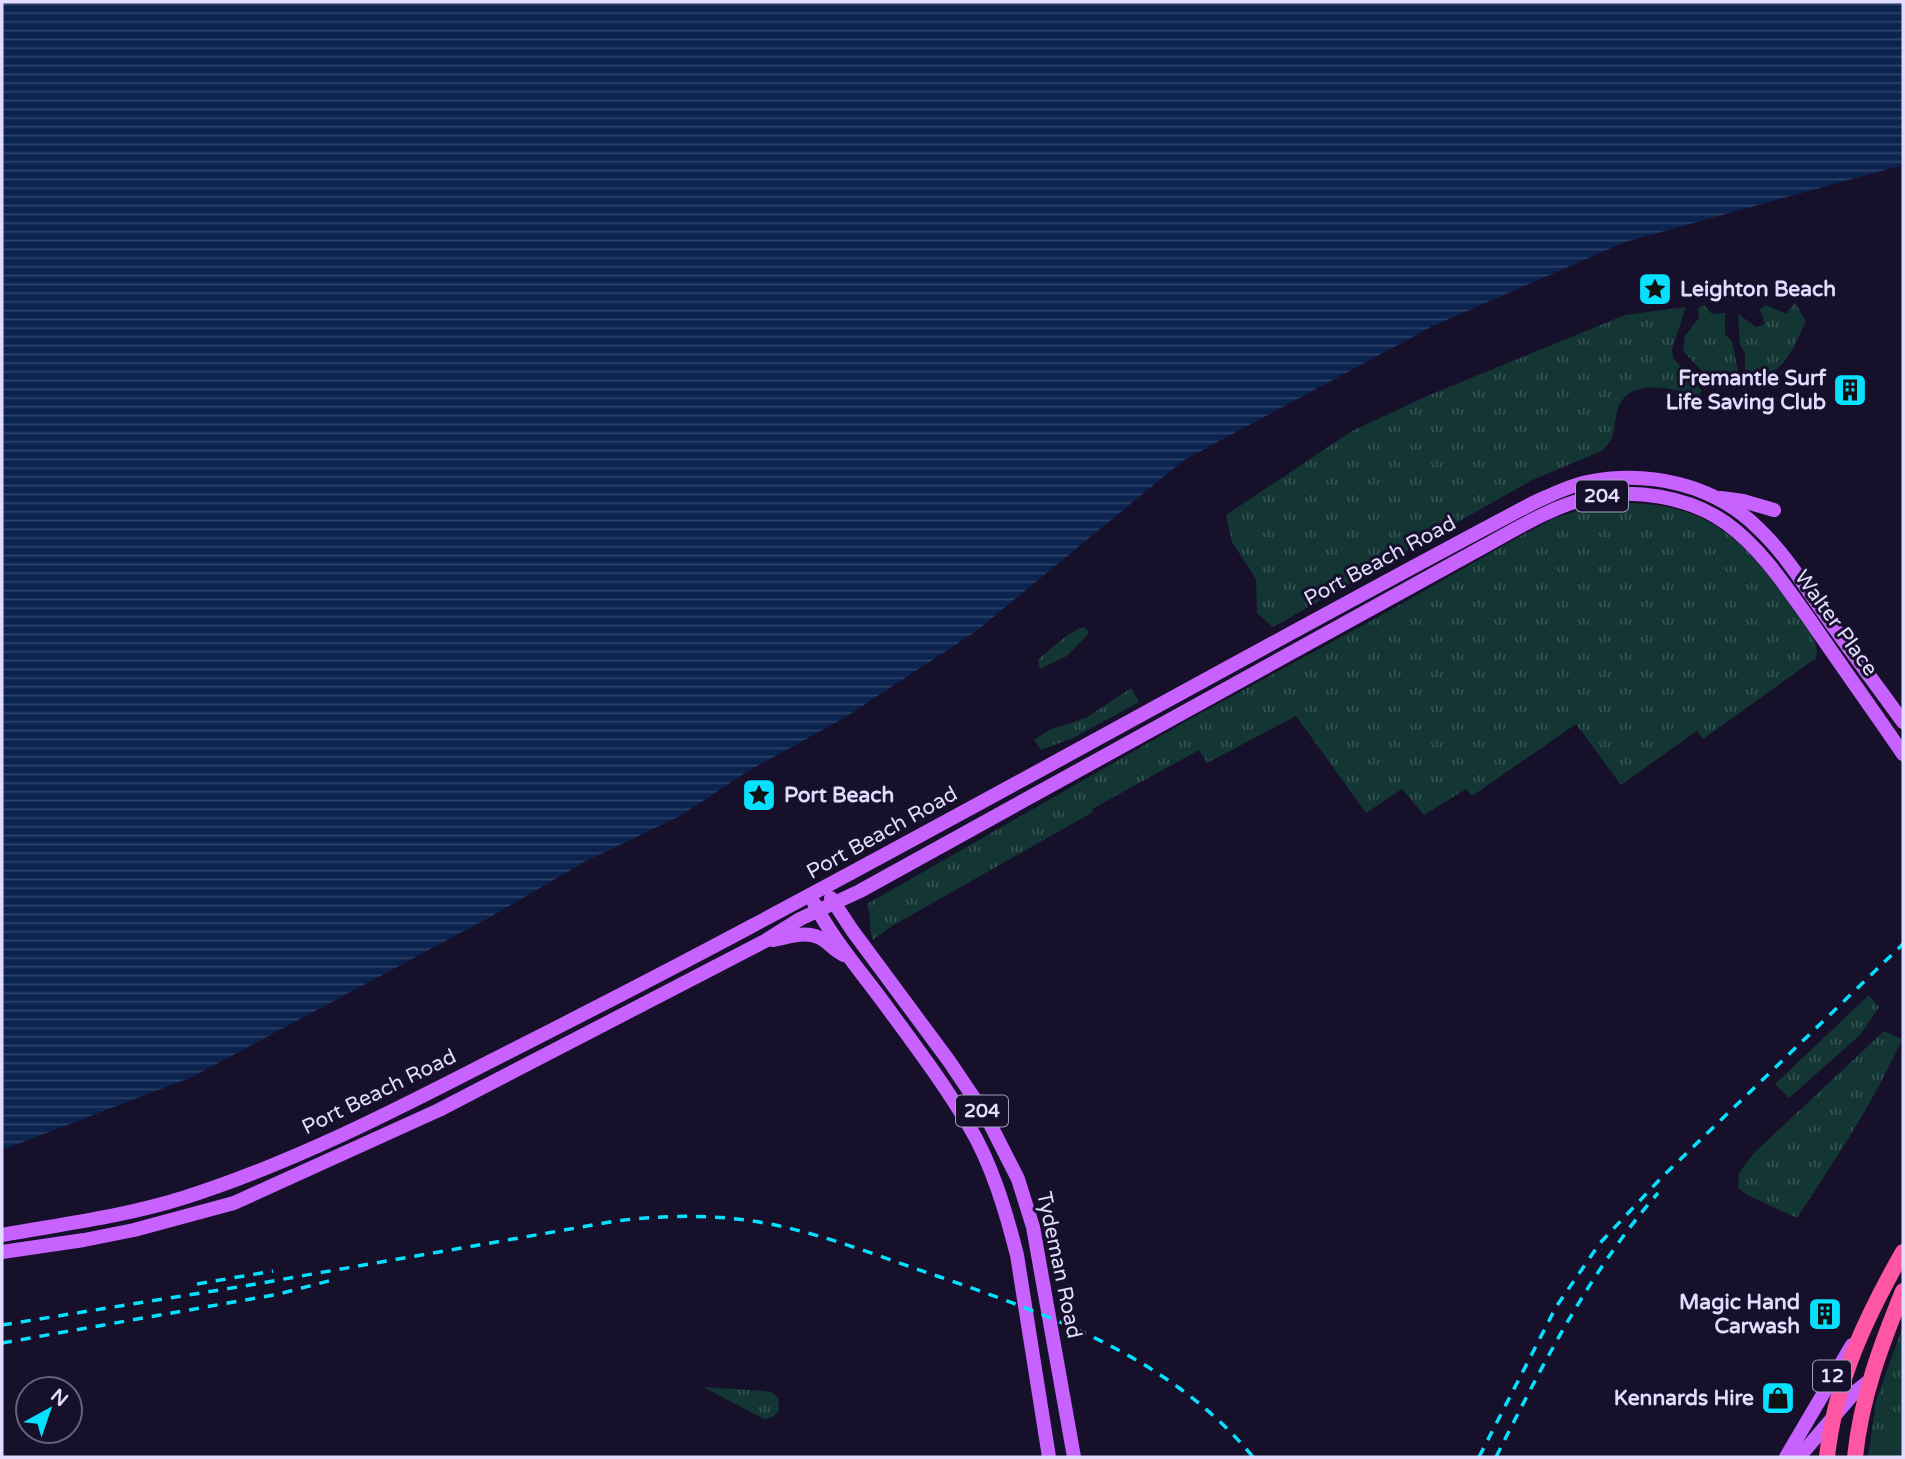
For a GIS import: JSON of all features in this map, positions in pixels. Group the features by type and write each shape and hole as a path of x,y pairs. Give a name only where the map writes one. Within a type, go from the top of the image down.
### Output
{"highway":[{"path":"1827,1457 1832,1419 1847,1367 1864,1326 1903,1252"},
{"path":"1855,1457 1862,1406 1869,1381 1903,1291"}],"main road":[{"name":"Port Beach Road","path":"2,1235 159,1205 268,1168 394,1110 601,1007 810,896 1338,606 1563,489 1605,480 1636,478 1668,481 1716,498 1741,513 1761,530"},
{"name":"Port Beach Road","path":"2,1252 121,1232 177,1220 234,1203 439,1110 765,942 800,919 834,904 1551,511 1591,497 1649,495 1690,505 1727,523"},
{"path":"1716,498 1743,501 1774,510"},
{"name":"Walter Place","path":"1727,523 1756,550 1783,584 1903,754"},
{"name":"Walter Place","path":"1761,530 1795,570 1903,722"},
{"name":"Tydeman Road","path":"825,888 986,1116 1018,1179 1033,1227 1074,1457"},
{"name":"Tydeman Road","path":"810,896 818,912 970,1127 989,1170 1010,1227 1017,1255 1049,1457"},
{"path":"765,942 809,935 851,958"},
{"name":"12","path":"1786,1457 1864,1326"},
{"name":"12","path":"1799,1457 1855,1392 1869,1381"},
{"path":"1070,1429 1086,1457"}],"green space":[{"path":"1795,303 1806,321 1785,361 1763,377 1745,369 1738,314 1756,327 1765,324 1760,309 1766,305 1786,314"},
{"path":"1704,305 1712,314 1725,313 1725,335 1732,341 1738,372 1717,374 1709,383 1702,371 1683,351 1685,336 1699,318 1698,308"},
{"path":"1686,307 1672,349 1673,358 1702,391 1699,395 1662,388 1638,390 1620,403 1613,436 1602,451 1532,480 1273,627 1257,613 1256,579 1232,542 1226,515 1352,431 1427,396 1625,315"},
{"path":"1620,503 1651,504 1702,518 1741,545 1776,585 1807,627 1816,647 1815,661 1703,739 1697,731 1621,785 1576,724 1472,796 1466,789 1424,815 1402,789 1366,813 1296,716 1207,763 1199,750 1092,809 1093,812 892,926 873,940 867,904 1199,714 1524,534 1555,518"},
{"path":"1085,627 1089,633 1067,656 1040,669 1038,660 1067,636"},
{"path":"1131,688 1139,702 1075,737 1041,750 1034,740 1051,729 1086,718"},
{"path":"1869,995 1879,1007 1861,1034 1789,1098 1775,1084"},
{"path":"1884,1031 1902,1039 1866,1108 1797,1218 1749,1196 1738,1188 1739,1173 1754,1153"},
{"path":"1903,1326 1903,1457 1868,1457 1876,1401"},
{"path":"703,1387 773,1393 778,1398 779,1410 773,1417 764,1419"},
{"path":"1900,1415 1903,1417 1903,1457 1878,1457"}],"water":[{"path":"2,2 1903,2 1903,165 1625,242 1433,326 1184,460 975,632 844,718 745,773 680,816 586,861 492,916 192,1077 2,1150"}],"railway":[{"path":"1479,1457 1556,1307 1600,1243 1663,1176 1903,944"},
{"path":"1496,1457 1550,1353 1589,1287 1610,1254 1658,1193"},
{"path":"2,1325 616,1221 679,1216 742,1220 784,1227 843,1244 983,1292 1069,1326 1149,1368 1187,1394 1221,1423 1253,1457"},
{"path":"197,1284 273,1271"},
{"path":"2,1343 279,1294 336,1279"}],"place":[{"name":"Leighton Beach","path":"1655,289"},
{"name":"Fremantle Surf Life Saving Club","path":"1850,390"},
{"name":"Port Beach","path":"759,795"},
{"name":"Magic Hand Carwash","path":"1825,1314"},
{"name":"Kennards Hire","path":"1778,1398"}]}
